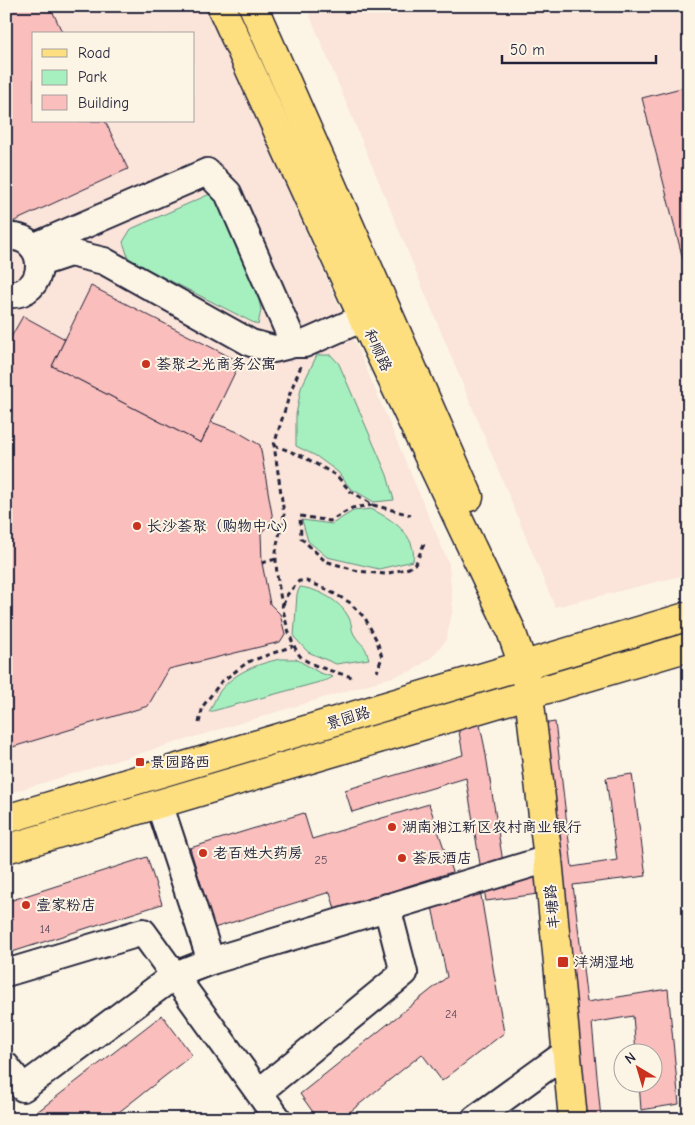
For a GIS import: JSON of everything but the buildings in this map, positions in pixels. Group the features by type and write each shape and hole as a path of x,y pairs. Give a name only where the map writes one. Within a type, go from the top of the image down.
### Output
{"main road":[{"name":"和顺路","path":"221,6 363,318 510,628 529,663"},
{"name":"和顺路","path":"253,6 524,624 535,693"},
{"name":"景园路","path":"6,819 689,616"},
{"name":"景园路","path":"6,848 689,647"},
{"name":"丰塘路","path":"535,693 548,859 573,1119"},
{"path":"535,693 588,1119"}],"street":[{"path":"36,255 207,172 228,193 299,353"},
{"path":"6,237 17,237 26,240 36,255 39,273 35,282 28,289 19,294 6,294"},
{"path":"36,255 70,253 104,261 250,343 299,353"},
{"path":"299,353 304,344 363,318"},
{"path":"159,803 211,961"},
{"path":"6,1066 23,1088 175,975 211,961 548,859"},
{"path":"259,1092 404,974 387,907"},
{"path":"6,973 143,932 278,1119"},
{"path":"475,1119 566,1053"}],"path":[{"path":"299,353 291,390 274,445 284,514 278,536 276,559 283,606 293,646 302,657 322,667 352,677"},
{"path":"274,445 304,457 337,476 350,491 373,505 411,515"},
{"path":"373,505 352,508 330,521 300,516 301,538 325,561 358,571 385,574 409,568 416,563 424,544"},
{"path":"262,563 276,559"},
{"path":"283,606 287,594 300,581 306,581 324,588 349,602 365,618 377,641 382,657 377,672"},
{"path":"199,723 202,706 220,682 248,662 293,646"}],"shaded area":[{"path":"6,6 203,6 215,27 358,349 449,564 453,609 446,640 432,657 412,671 6,794"},
{"path":"306,6 689,6 689,574 555,607"}],"green space":[{"path":"210,194 219,201 259,300 261,310 258,325 129,260 123,242 131,229"},
{"path":"317,355 331,355 339,364 387,475 394,500 374,502 350,488 338,472 316,456 296,446 296,415 301,388"},
{"path":"371,509 395,523 407,536 411,543 413,561 379,569 327,557 308,541 302,520 332,524 353,511"},
{"path":"300,587 321,593 340,606 349,618 354,634 364,647 369,659 336,664 308,652 294,637 297,594"},
{"path":"280,659 296,659 320,673 333,677 209,712 218,693 232,679 255,666"}],"place":[{"name":"荟聚之光商务公寓","path":"146,364"},
{"name":"长沙荟聚（购物中心）","path":"137,526"},
{"name":"景园路西","path":"140,762"},
{"name":"湖南湘江新区农村商业银行","path":"392,827"},
{"name":"老百姓大药房","path":"203,853"},
{"name":"荟辰酒店","path":"402,858"},
{"name":"壹家粉店","path":"26,905"},
{"name":"洋湖湿地","path":"563,962"}]}
